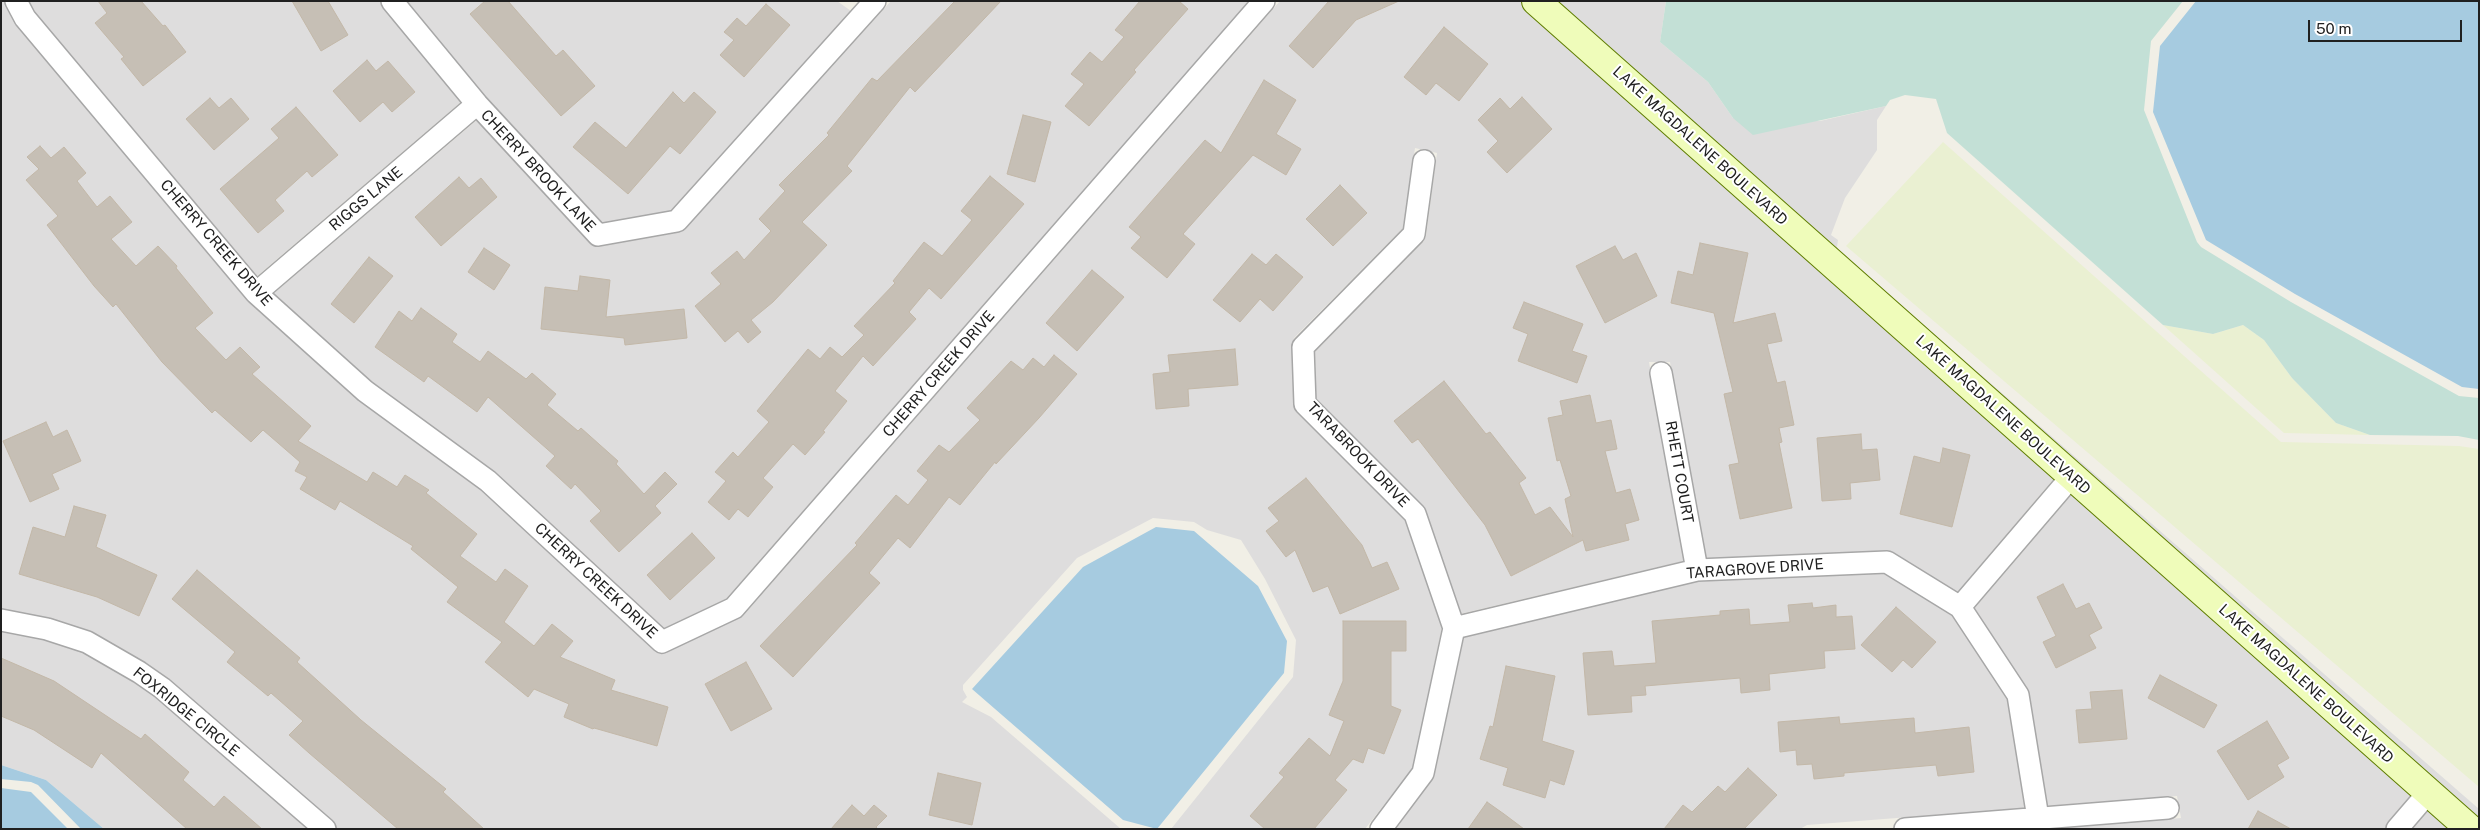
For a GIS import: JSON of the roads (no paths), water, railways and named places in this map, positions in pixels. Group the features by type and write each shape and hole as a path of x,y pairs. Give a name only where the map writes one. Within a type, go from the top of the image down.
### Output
{"street":[{"name":"CHERRY CREEK DRIVE","path":"16,1 25,18 256,293 365,391 488,481 662,642 734,608 1264,1"},
{"name":"CHERRY BROOK LANE","path":"392,1 477,104 598,236 676,221 866,4"},
{"name":"LAKE MAGDALENE BOULEVARD","path":"1536,1 2470,829"},
{"name":"RIGGS LANE","path":"256,293 477,104"},
{"name":"TARABROOK DRIVE","path":"1424,161 1414,234 1303,347 1305,404 1414,514 1454,628"},
{"name":"RHETT COURT","path":"1661,373 1697,570"},
{"path":"1960,607 2072,476"},
{"name":"TARAGROVE DRIVE","path":"1454,628 1697,570 1887,562 1960,607 2018,695 2037,823"},
{"name":"FOXRIDGE CIRCLE","path":"1,620 47,629 87,642 139,672 162,688 325,829"},
{"path":"1380,829 1423,773 1454,628"},
{"path":"2397,829 2428,793"},
{"path":"1905,829 2037,823 2168,808"}]}
